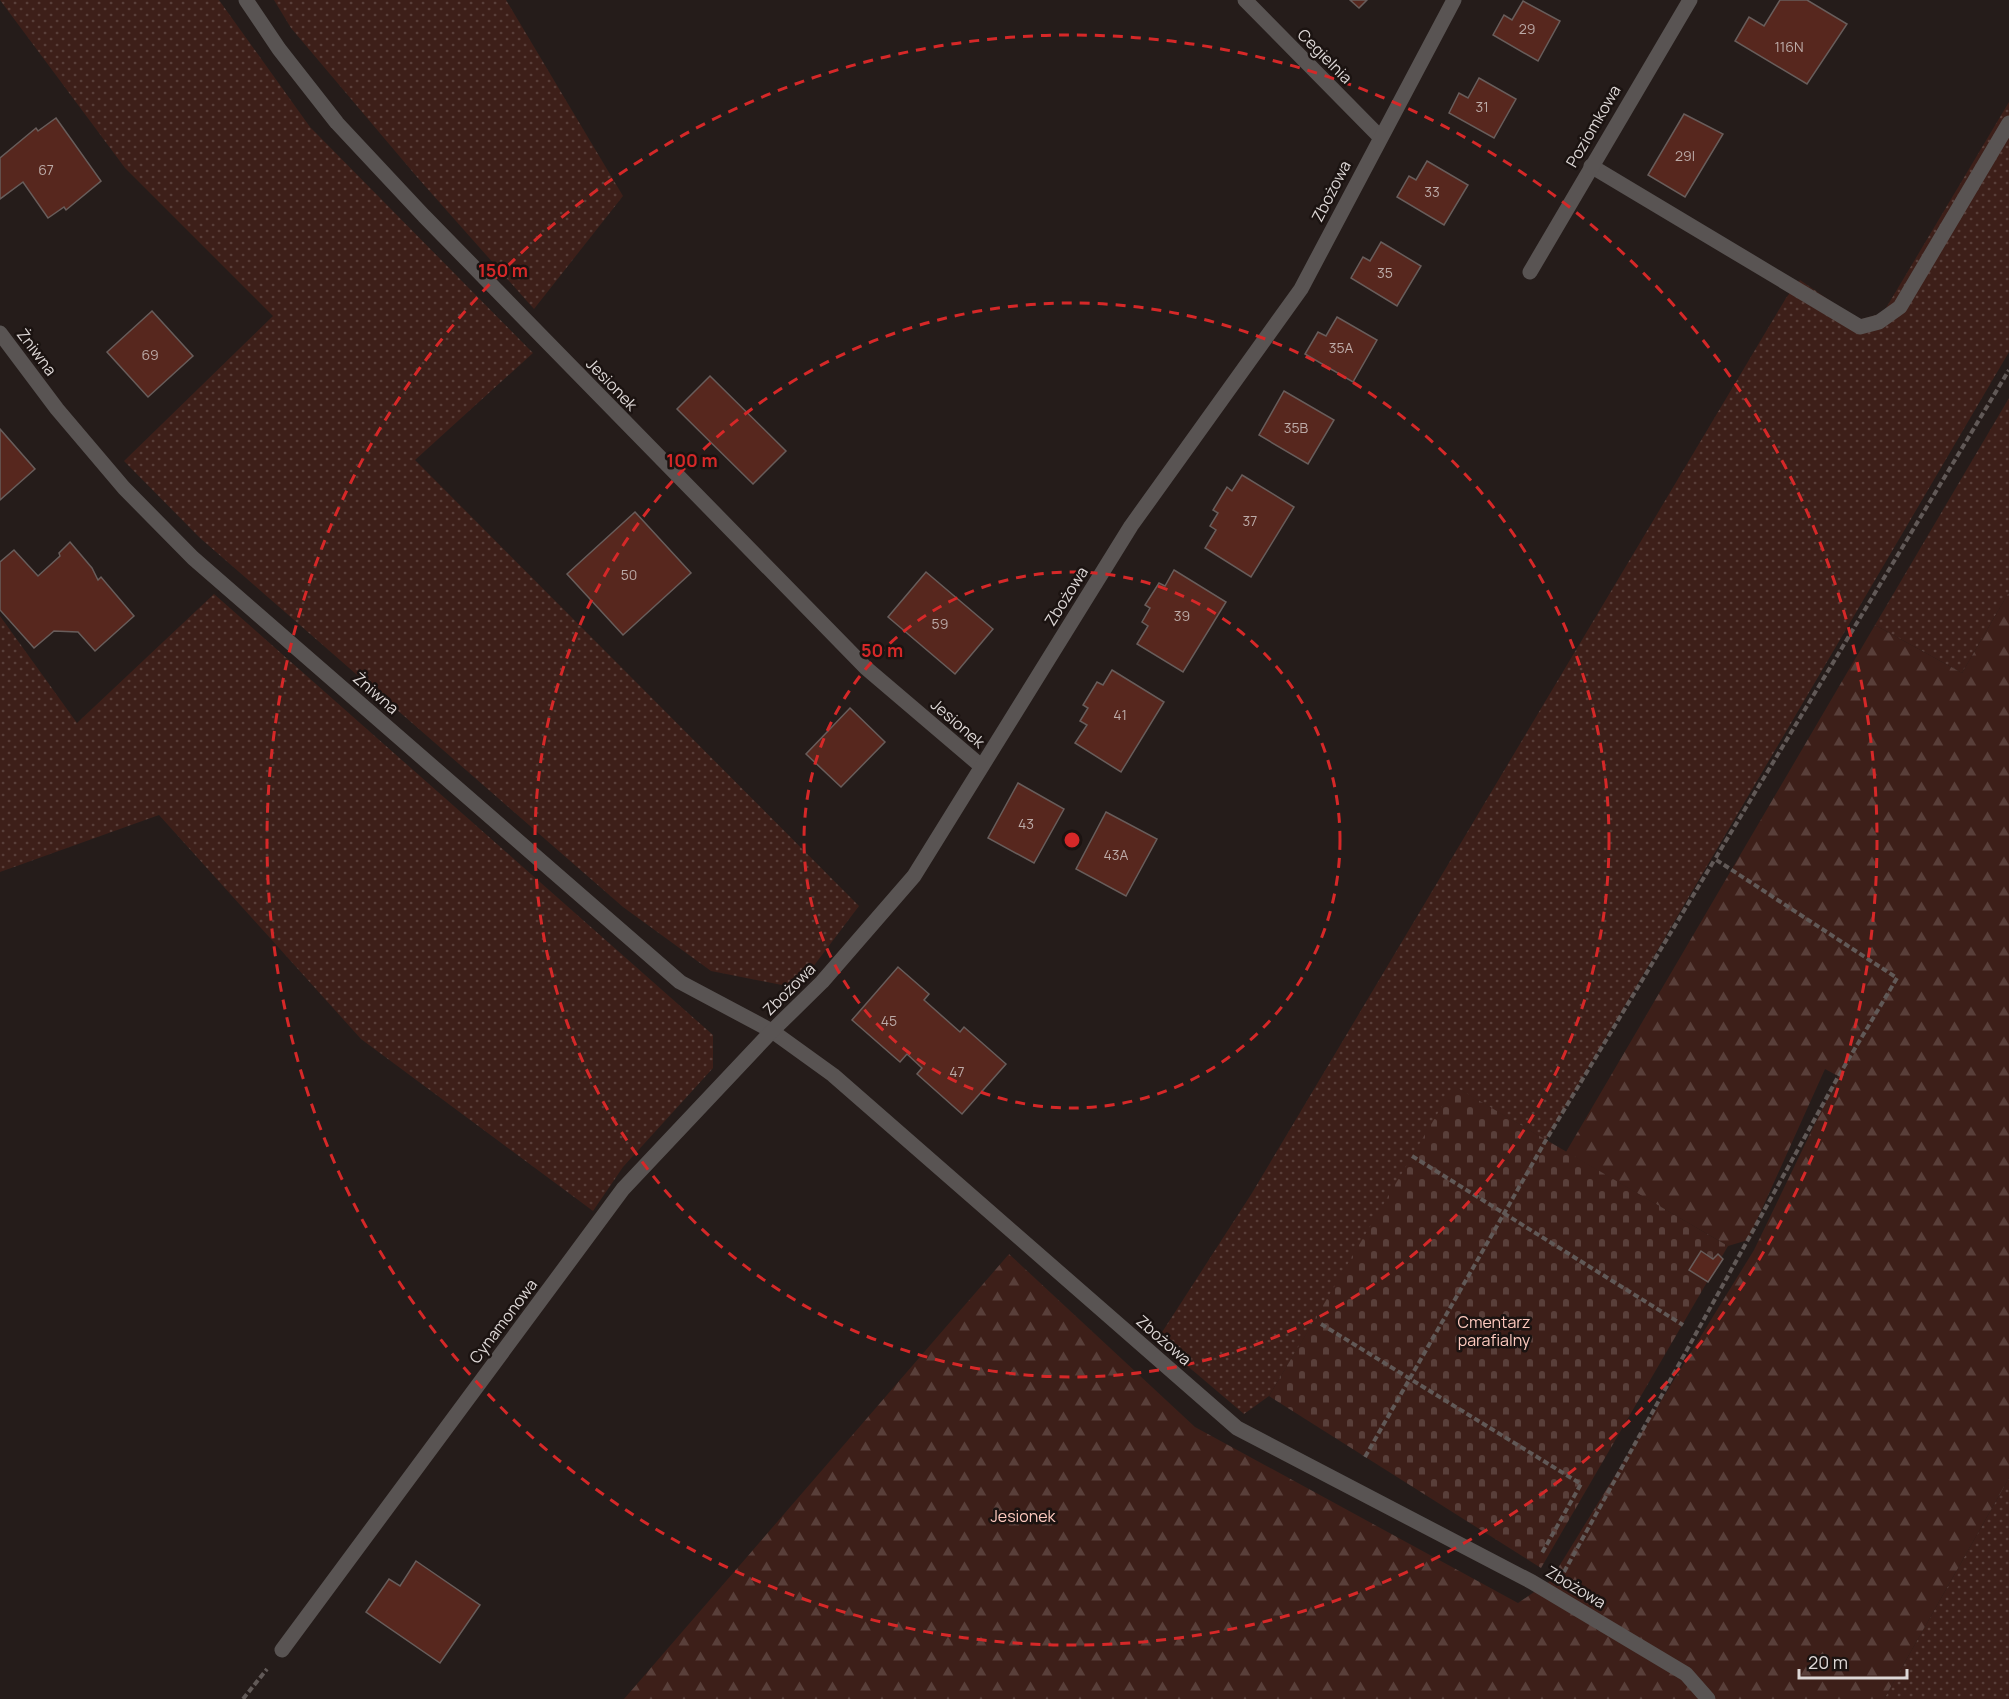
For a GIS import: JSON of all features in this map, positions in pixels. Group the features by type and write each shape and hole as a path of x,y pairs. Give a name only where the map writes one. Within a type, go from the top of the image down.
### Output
{"street":[{"name":"Jesionek","path":"246,0 279,49 337,123 424,216 866,668 981,766"},
{"name":"Cegielnia","path":"1245,0 1379,136"},
{"name":"Zbożowa","path":"1454,0 1379,136 1301,289 1131,526 914,876 822,982 772,1031 832,1075 1237,1428 1532,1582 1686,1674 1708,1699"},
{"name":"Poziomkowa","path":"1530,272 1690,0"},
{"path":"1591,166 1860,327 1878,322 1900,307 2009,123"},
{"name":"Żniwna","path":"0,333 57,409 124,488 193,558 680,982 772,1031"},
{"name":"Cynamonowa","path":"282,1650 623,1189 772,1031"}],"path":[{"path":"1365,1456 1546,1140 2009,370"},
{"path":"1532,1582 1560,1579 1838,1077 1897,978 1715,859"},
{"path":"1412,1156 1683,1325"},
{"path":"1321,1324 1581,1484 1542,1553"},
{"path":"243,1699 282,1650"}],"green space":[{"path":"0,0 219,0 310,127 533,353 415,460 859,906 797,988 711,971 623,907 200,538 124,461 273,316 125,168"},
{"path":"274,0 506,0 623,196 534,309 417,177 291,28"},
{"path":"2009,102 2009,352 1546,1140 1455,1087 1269,1396 1244,1414 1157,1340 1252,1193 1786,298 1800,280 1858,320 1883,313"},
{"path":"2009,398 2009,592 1962,673 1875,625"},
{"name":"Jesionek","path":"2009,592 2009,1478 1884,1699 624,1699 1009,1254 1195,1427 1518,1603 1550,1581 1754,1250 1838,1076 1825,1069 1748,1240 1728,1246 1566,1152 1875,625 1962,673"},
{"path":"214,594 713,1035 713,1068 623,1167 593,1211 361,1039 159,815 0,872 0,616 77,723"},
{"name":"Cmentarz parafialny","path":"1454,1086 1728,1246 1541,1568 1269,1396"},
{"path":"2009,1478 2009,1699 1884,1699"}],"building":[{"path":"1350,0 1367,0 1359,8"},
{"path":"1780,0 1807,0 1847,24 1807,84 1735,41 1749,17 1764,26"},
{"path":"1523,1 1560,21 1538,61 1493,35 1504,15 1512,20"},
{"path":"1479,78 1516,99 1494,138 1449,113 1459,93 1468,98"},
{"path":"1684,114 1723,134 1685,197 1648,175"},
{"path":"56,118 101,181 66,210 64,207 48,218 23,182 0,199 0,158 36,128 38,131"},
{"path":"1427,161 1468,185 1444,225 1397,197 1409,176 1416,180"},
{"path":"1381,242 1421,266 1397,306 1351,278 1363,257 1370,261"},
{"path":"152,311 193,356 148,397 107,352"},
{"path":"1337,317 1377,340 1353,382 1305,354 1318,332 1326,336"},
{"path":"710,376 786,451 753,484 677,409"},
{"path":"1284,391 1334,420 1308,464 1259,435"},
{"path":"0,429 35,469 0,500"},
{"path":"1242,475 1294,507 1251,577 1205,548 1216,530 1210,526 1218,513 1213,510 1227,487 1232,491"},
{"path":"635,512 691,573 623,635 567,574"},
{"path":"70,542 92,568 98,580 101,577 134,616 95,651 78,632 54,631 34,648 0,610 0,562 14,550 38,576 60,556 59,553"},
{"path":"1174,570 1226,602 1183,672 1137,644 1148,626 1142,622 1150,608 1145,605 1159,583 1165,586"},
{"path":"926,572 993,629 955,674 888,617"},
{"path":"1112,670 1164,702 1121,772 1075,743 1087,725 1080,721 1088,708 1083,705 1097,682 1103,685"},
{"path":"850,708 885,742 841,787 806,754"},
{"path":"1018,783 1064,809 1034,863 988,838"},
{"path":"1106,812 1157,839 1126,896 1076,869"},
{"path":"898,967 929,994 924,1000 960,1032 964,1027 1006,1064 962,1114 917,1074 922,1068 907,1054 900,1062 852,1020"},
{"path":"1701,1251 1713,1259 1718,1254 1723,1259 1708,1282 1689,1270"},
{"path":"416,1561 480,1605 440,1663 366,1612 389,1579 400,1586"}]}
